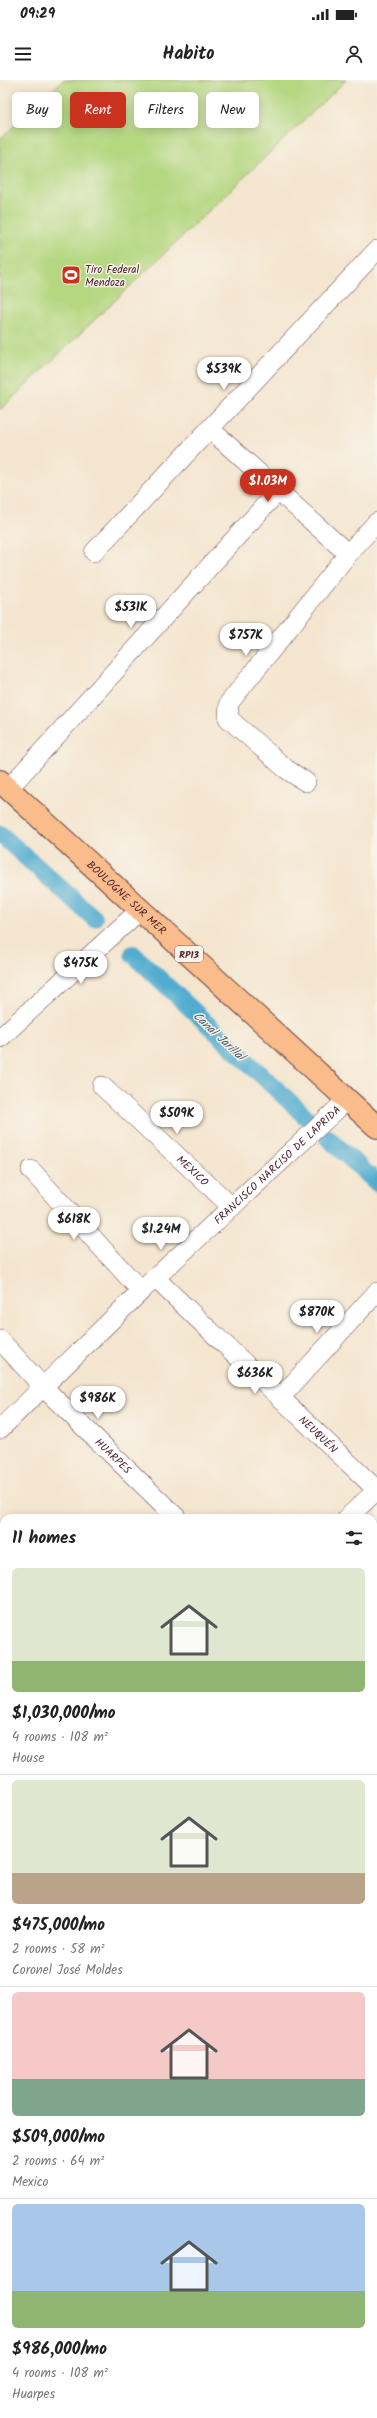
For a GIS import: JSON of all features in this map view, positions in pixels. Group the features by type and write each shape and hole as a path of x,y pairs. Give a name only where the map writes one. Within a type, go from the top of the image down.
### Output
{"main road":[{"name":"BOULOGNE SUR MER","path":"4,785 377,1127"}],"street":[{"path":"94,552 377,250"},
{"path":"210,428 348,554"},
{"path":"4,785 278,491"},
{"path":"306,782 286,769 228,718 229,703 348,554 377,522"},
{"path":"0,1038 140,910"},
{"name":"MEXICO","path":"102,1086 232,1207"},
{"name":"FRANCISCO NARCISO DE LAPRIDA","path":"0,1428 155,1278 347,1100"},
{"path":"31,1170 141,1292"},
{"name":"NEUQUÉN","path":"155,1278 377,1490"},
{"path":"280,1398 377,1292"},
{"name":"HUARPES","path":"0,1340 43,1387 173,1514"},
{"path":"351,1514 377,1490"}],"green space":[{"name":"Tiro Federal Mendoza","path":"63,80 346,80 0,410 0,139 12,128 62,128 62,92 50,92"}],"waterway":[{"name":"Canal Jarillal","path":"0,834 94,918"},
{"name":"Canal Jarillal","path":"133,954 306,1117"},
{"name":"Canal Jarillal","path":"328,1138 377,1183"}],"place":[{"name":"Tiro Federal Mendoza","path":"71,275"}]}
